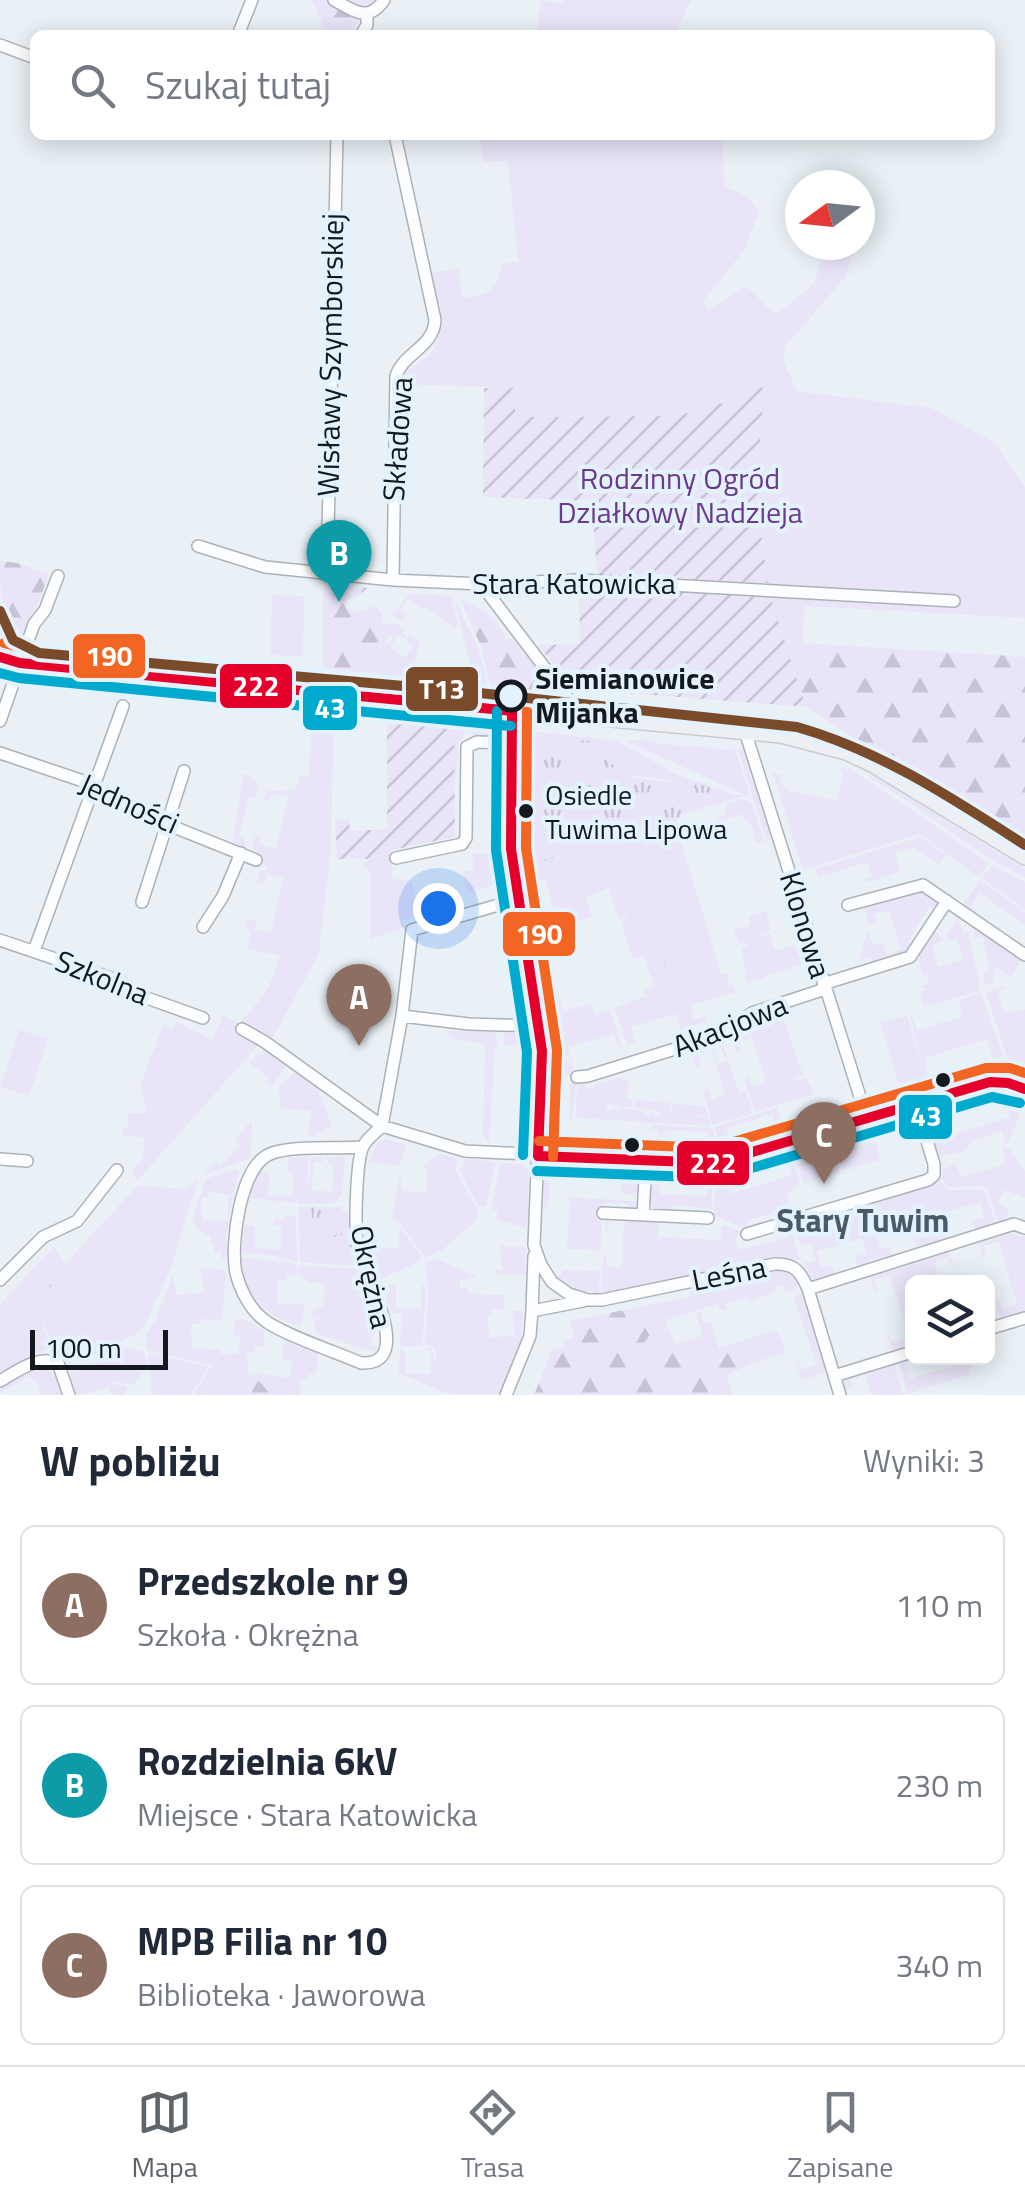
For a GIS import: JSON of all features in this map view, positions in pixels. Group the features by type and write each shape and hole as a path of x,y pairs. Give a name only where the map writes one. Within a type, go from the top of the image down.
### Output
{"main road":[{"path":"0,657 20,663 810,741 872,764 1025,857"}],"street":[{"path":"240,30 252,0"},
{"path":"334,0 360,15 376,10 384,0"},
{"path":"364,30 367,15"},
{"path":"0,46 30,56"},
{"name":"Wisławy Szymborskiej","path":"327,575 337,140"},
{"name":"Składowa","path":"392,580 396,376 398,367 431,337 435,320 396,140"},
{"name":"Stara Katowicka","path":"198,546 265,567 392,580 481,584 581,580 954,600"},
{"path":"0,722 20,663 58,576"},
{"path":"481,584 578,716"},
{"path":"34,951 124,706"},
{"path":"505,1395 530,1336 540,1026 512,849 512,711"},
{"name":"Klonowa","path":"745,732 866,1119"},
{"path":"396,858 462,844 466,838 467,748 477,742 512,743"},
{"name":"Jedności","path":"0,753 84,781 104,798 256,860"},
{"path":"142,902 184,771"},
{"path":"203,927 223,896 240,853"},
{"path":"848,905 917,884 948,901 1025,956"},
{"path":"362,1148 382,1126 402,1016 412,930 519,899"},
{"name":"Akacjowa","path":"576,1077 720,1035 752,1013 910,957 948,901"},
{"name":"Szkolna","path":"0,940 117,980 148,998 203,1018"},
{"path":"402,1016 468,1024 540,1026"},
{"path":"242,1030 265,1042 382,1126 465,1151 715,1163 990,1082 1008,1083 1025,1090"},
{"path":"748,1234 928,1180 934,1175 934,1164 916,1104"},
{"name":"Okrężna","path":"362,1148 357,1240 360,1259 386,1324 384,1352 376,1362 369,1363 361,1363 264,1320 244,1295 234,1263 245,1179 256,1163 269,1154 284,1151 362,1148"},
{"path":"0,1160 26,1161"},
{"path":"643,1214 646,1161"},
{"path":"0,1280 43,1237 77,1221 117,1170"},
{"name":"Leśna","path":"602,1213 708,1218"},
{"path":"808,1288 1014,1224 1025,1228"},
{"path":"534,1249 552,1282 569,1294 588,1300"},
{"name":"Leśna","path":"532,1312 774,1264 796,1269 808,1288 840,1395"},
{"path":"995,1327 1025,1318"},
{"path":"834,1376 905,1354"},
{"path":"0,1381 36,1361 48,1359 58,1364 69,1395"}],"green space":[{"path":"312,0 375,0 352,30 325,30"},
{"path":"540,0 691,0 677,30 538,30"},
{"path":"481,140 721,140 726,187 749,197 759,212 743,252 703,301 708,310 745,287 778,313 814,284 821,260 851,260 845,277 786,346 783,360 797,391 931,408 994,442 1025,487 1025,618 805,606 802,643 785,642 770,596 759,521 766,520 758,469 763,388 742,405 716,403 679,416 515,417 514,388 399,384 409,370 427,357 438,338 440,316 431,272 459,269 462,298 490,290 502,263 518,261 508,161 483,162"},
{"name":"Rodzinny Ogród Działkowy Nadzieja","path":"744,386 764,388 758,469 766,521 759,522 768,583 597,575 592,501 483,497 484,388 515,388 515,417 679,416 716,403 741,405"},
{"path":"0,561 49,574 24,642 6,616"},
{"path":"331,585 367,588 347,600 346,608 355,612 376,606 384,616 382,669 414,668 435,678 435,686 328,677 323,673 323,594"},
{"name":"Rodzinny Ogród Działkowy Nadzieja","path":"579,587 770,596 806,707 586,690 569,683 538,645 580,644"},
{"path":"411,593 451,596 458,624 454,628 409,599 400,610 406,615 401,621 392,614"},
{"path":"272,595 304,596 303,656 270,655"},
{"path":"454,597 478,648 488,688 472,686"},
{"path":"460,599 488,613 508,640 514,638 556,688 560,702 491,688 481,646"},
{"path":"394,623 405,629 402,632 406,636 404,639 398,635 390,647 404,658 413,646 406,640 410,635 406,631 420,642 413,669 382,669 385,647 394,637 390,634 386,640 383,626"},
{"path":"785,642 1025,657 1025,840 879,755 806,707"},
{"path":"334,704 331,847 319,953 273,1038 240,1021 265,992 280,956 247,949 251,931 245,929 247,919 256,921 255,929 271,932 283,878 267,874 264,885 256,884 260,871 267,870 267,865 260,864 253,847 255,836 262,837 260,845 276,849 288,797 272,793 270,801 264,799 266,791 296,790 300,775 309,776 312,723"},
{"path":"413,709 490,718 503,728 503,738 475,738 464,732 463,741 459,742 455,782 454,725 391,724 408,718"},
{"path":"387,724 454,725 455,837 392,850 370,859 337,859 335,820 349,819 350,831 387,829"},
{"path":"532,731 617,741 678,775 734,795 745,795 626,741 644,739 735,750 750,795 728,801 724,795 682,783 632,776 616,768 596,747 578,746 572,753 521,757 521,735"},
{"path":"580,740 590,741 613,765 631,776 708,787 728,801 682,814 675,822 537,863 533,849 522,852 521,757 572,753"},
{"path":"745,748 773,837 767,842 738,749"},
{"path":"846,766 989,863 979,877 919,834 803,870 773,773 783,775 779,778 788,791 837,800 843,773 837,771"},
{"path":"243,774 250,775 259,788 255,797 249,797 239,836 245,845 239,848 233,841"},
{"path":"871,774 1025,869 1025,877 870,778"},
{"path":"743,799 752,803 764,843 755,842 751,823 742,814 718,822 716,818 726,815 726,804"},
{"path":"675,822 721,974 729,972 728,985 734,984 736,992 691,1005 694,1019 706,1016 707,1022 681,1030 676,1014 631,1027 635,1042 627,1045 615,1008 646,996 644,991 665,983 660,968 666,966 659,943 641,948 643,955 633,959 622,925 628,913 620,921 608,888 586,898 592,917 565,927 559,925 545,880 529,881 527,890 523,867"},
{"path":"920,837 946,855 939,865 914,847 895,853 900,871 883,878 880,870 881,878 866,883 865,879 872,877 867,862 818,877 815,869"},
{"path":"392,850 392,879 411,880 420,915 403,920 404,927 370,939 370,872 361,864"},
{"path":"473,853 505,854 506,880 468,893 462,871 473,871"},
{"path":"992,865 1025,882 1025,910 982,878"},
{"path":"980,880 1025,912 1025,925 980,893 970,907 975,914 962,905"},
{"path":"913,887 936,897 936,910 929,907 909,940 914,945 909,952 873,965 870,957 859,961 868,930 876,952 875,945 883,943 887,955 901,950 889,910 874,914 877,922 869,925 863,903"},
{"path":"766,911 771,929 753,942 769,933 775,951 795,944 802,964 747,983 742,949 747,946 745,942 739,944 734,930 749,926 750,916"},
{"path":"961,912 963,915 958,918 963,932 968,931 980,986 978,991 924,1007 920,991 925,990 922,985 929,984 926,975 922,975 918,955 933,928 943,940 932,946 938,967 963,959 957,939 946,936"},
{"path":"971,920 1023,957 1011,978 995,966 992,985 984,982 983,974 990,971 983,937 975,938"},
{"path":"658,942 666,966 660,968 665,982 654,986 641,948"},
{"path":"550,970 564,1011 591,1003 595,1014 610,1009 622,1047 618,1048 614,1034 569,1047 571,1061 551,1037 541,972"},
{"path":"1006,986 998,992 1004,1013 1025,1009 1025,1073 1015,1078 986,992"},
{"path":"981,993 1003,1056 993,1059 987,1039 925,1058 931,1078 902,1088 940,1077 940,1081 904,1100 880,1023 907,1015 923,1071 910,1015 915,1014 912,1016 917,1030 962,1017 959,1000"},
{"path":"780,1009 803,1075 793,1081 806,1078 814,1094 755,1112 744,1078 749,1077 752,1087 766,1082 752,1038 738,1041 741,1052 736,1053 732,1041 757,1031 762,1021 772,1018"},
{"path":"223,1015 241,1024 258,1045 138,1180 133,1170 143,1158 145,1138 123,1135 123,1127 128,1127 128,1113 144,1113 147,1108 140,1086 163,1025 173,1029 176,1022 213,1040"},
{"path":"19,1030 48,1039 29,1096 0,1087"},
{"path":"446,1031 495,1032 498,1045 489,1143 483,1134 485,1048 482,1044 453,1039"},
{"path":"504,1032 526,1034 532,1040 533,1085 522,1088 525,1048 504,1045"},
{"path":"721,1038 739,1093 746,1091 753,1113 713,1125 703,1091 708,1089 712,1099 725,1094 712,1050 698,1054 701,1065 696,1067 690,1047 712,1041 718,1064 726,1061 718,1042"},
{"path":"551,1043 577,1074 572,1120 571,1075 555,1074 554,1084 550,1083"},
{"path":"265,1048 287,1065 271,1087 266,1082 269,1078 249,1062"},
{"path":"295,1071 315,1083 332,1125 312,1137 305,1133 311,1111 280,1108 279,1088"},
{"path":"619,1077 630,1083 626,1098 633,1099 632,1107 606,1105 607,1111 616,1108 617,1112 621,1108 645,1111 645,1116 655,1112 654,1116 659,1116 660,1111 634,1108 636,1100 669,1103 671,1113 673,1104 705,1106 708,1116 684,1114 709,1118 710,1126 576,1118 577,1083 593,1089 594,1085"},
{"path":"1006,1100 1023,1106 1008,1143 1005,1144 1002,1131 971,1141 966,1151 937,1157 926,1121 933,1118 930,1108 940,1104 952,1115 942,1119 948,1136 1010,1117 1006,1101 997,1102"},
{"path":"777,1108 786,1135 769,1138 767,1132 776,1128 772,1114 727,1128 730,1142 741,1139 743,1145 724,1155 714,1127"},
{"path":"252,1120 251,1158 204,1175 215,1161 221,1165 240,1145 235,1139"},
{"path":"651,1125 712,1128 721,1155 698,1155 698,1147 709,1147 709,1132 664,1130 662,1145 673,1146 673,1152 652,1154 657,1149 659,1130 651,1129"},
{"path":"871,1125 880,1160 844,1170 835,1143"},
{"path":"385,1139 406,1144 399,1166 369,1162 377,1143"},
{"path":"831,1142 840,1173 804,1183 793,1150"},
{"path":"1007,1146 1025,1171 1025,1198 1004,1190 998,1204 1009,1209 1005,1220 998,1222 987,1189 949,1187 942,1180 942,1170 956,1164 961,1177 1006,1164 1002,1148"},
{"path":"790,1150 800,1184 788,1193 787,1215 783,1216 781,1211 747,1220 748,1227 744,1228 713,1215 717,1171 732,1168 734,1176 725,1179 731,1194 792,1175 788,1160 777,1163 774,1155"},
{"path":"438,1154 458,1159 455,1169 477,1210 477,1220 442,1250 425,1257 399,1222 392,1219 400,1169 402,1191 427,1192 427,1169 422,1168"},
{"path":"345,1156 342,1195 334,1203 298,1204 297,1196 296,1203 251,1198 249,1189 259,1171 269,1172 268,1195 293,1196 294,1174 287,1172 288,1158 309,1157 303,1191 309,1184 311,1157 321,1157 323,1162 314,1162 311,1190 332,1192 334,1164 327,1158"},
{"path":"465,1159 496,1162 486,1206 478,1206 460,1171"},
{"path":"501,1162 520,1164 529,1170 527,1228 497,1220 497,1211 491,1208"},
{"path":"550,1163 642,1170 640,1195 622,1194 622,1177 550,1174 548,1207 543,1207 544,1170"},
{"path":"234,1169 239,1172 233,1194 229,1195 233,1196 227,1257 222,1259 222,1252 214,1252 211,1236 198,1230 192,1219 206,1179","holes":["209,1192 228,1194 228,1220 202,1221 201,1197 208,1197"]},
{"path":"653,1170 672,1172 671,1180 660,1180 660,1194 706,1196 707,1182 697,1181 697,1175 712,1172 712,1209 676,1205 667,1211 654,1209 649,1204"},
{"path":"198,1180 171,1267 144,1327 80,1362 78,1359 64,1366 40,1317 50,1347 0,1375 0,1304 54,1247 65,1264 138,1185 185,1189"},
{"path":"940,1181 950,1190 984,1190 996,1224 976,1230 973,1221 985,1217 980,1202 934,1216 939,1231 949,1229 951,1238 918,1249 914,1240 926,1236 921,1220 876,1234 880,1249 890,1247 893,1256 869,1259 863,1266 858,1265 855,1257 867,1253 862,1238 817,1252 821,1267 832,1265 835,1275 812,1278 804,1263 815,1260 811,1244 800,1245 796,1232 824,1225 831,1212"},
{"path":"570,1197 643,1202 635,1211 625,1203 603,1203 600,1257 600,1250 567,1249"},
{"path":"298,1207 311,1207 314,1238 341,1236 342,1210 349,1216 356,1266 300,1262"},
{"path":"311,1207 342,1207 342,1236 314,1238"},
{"path":"285,1215 296,1217 297,1262 242,1253 244,1225 255,1226 255,1248 281,1249 281,1226 273,1225 274,1219 284,1219"},
{"path":"605,1218 669,1219 658,1222 658,1237 721,1240 722,1225 713,1222 741,1231 734,1238 739,1250 789,1237 791,1229 800,1260 785,1257 601,1293 603,1256 607,1256 607,1267 622,1267 624,1221 609,1220 605,1231"},
{"path":"364,1225 371,1226 372,1248 398,1248 400,1226 420,1261 379,1280 366,1251"},
{"path":"1000,1230 1023,1237 1025,1234 1025,1314 1002,1321 995,1300 999,1299 1002,1309 1017,1304 999,1242 983,1246 983,1258 978,1243"},
{"path":"500,1246 526,1247 525,1274 494,1274 494,1270 502,1270"},
{"path":"948,1250 954,1267 948,1257 934,1262 938,1275 905,1275 905,1325 890,1276 874,1280 874,1291 869,1271 893,1267 895,1270 920,1262 918,1256"},
{"path":"242,1257 297,1264 296,1276 278,1280 277,1303 305,1305 302,1324 286,1321 257,1302 246,1283"},
{"path":"437,1259 478,1277 460,1280 460,1288 468,1288 469,1294 504,1295 504,1309 491,1310 487,1315 490,1338 515,1335 513,1313 506,1311 524,1311 520,1344 499,1394 451,1394 434,1347 425,1345 425,1263"},
{"path":"600,1263 599,1293 579,1290 557,1276 564,1270 599,1271"},
{"path":"299,1265 357,1269 366,1287 361,1291 367,1288 376,1310 378,1329 374,1329 371,1346 377,1346 375,1352 315,1333 316,1325 312,1324 323,1313 311,1321 312,1311 323,1306 325,1284 309,1282 298,1275"},
{"path":"201,1268 222,1269 226,1273 222,1320 201,1319 200,1324 191,1324 192,1348 239,1353 240,1337 233,1336 235,1321 244,1319 264,1331 264,1346 255,1347 254,1353 247,1352 248,1375 290,1378 292,1361 283,1360 287,1340 318,1353 316,1375 308,1374 306,1380 300,1380 301,1395 271,1395 260,1382 237,1376 216,1395 193,1395 217,1358 211,1365 147,1350 146,1333 156,1320 173,1274 176,1295 204,1293"},
{"path":"68,1270 83,1295 62,1306 49,1285"},
{"path":"781,1270 792,1274 800,1286 786,1293 782,1285 751,1301 747,1297 724,1305 729,1311 720,1309 718,1304 665,1320 675,1345 703,1336 696,1313 701,1312 703,1322 711,1323 719,1348 777,1330 786,1352 753,1363 734,1352 722,1355 701,1347 672,1353 664,1350 640,1357 639,1350 660,1317 663,1302 693,1296 690,1287"},
{"path":"417,1282 425,1285 426,1292 422,1346 400,1347 402,1314 392,1313 381,1284 396,1285 396,1308 421,1309 422,1286"},
{"path":"794,1297 804,1299 825,1368 824,1373 805,1379 796,1361 802,1370 817,1365"},
{"path":"663,1302 656,1326 639,1350 640,1357 655,1349 672,1353 701,1347 722,1355 734,1352 753,1363 726,1375 734,1395 534,1395 552,1350 565,1346 564,1340 574,1337 570,1321"},
{"path":"887,1333 893,1343 905,1339 905,1348 894,1354"},
{"path":"122,1347 144,1351 146,1366 133,1385 114,1381 115,1385 127,1387 124,1395 112,1395 109,1388 77,1395 70,1373 91,1363 93,1366 100,1362 98,1359"},
{"path":"431,1348 449,1394 398,1373 400,1350 405,1350 405,1373 430,1374 431,1352 423,1349"},
{"path":"148,1353 209,1367 190,1395 152,1395"},
{"path":"905,1360 910,1379 956,1365 972,1365 969,1375 907,1394 899,1361"},
{"path":"894,1363 903,1395 872,1395 865,1374 850,1379 853,1388 844,1391 845,1376"},
{"path":"47,1369 57,1379 62,1395 41,1395 37,1381 30,1376 0,1393 0,1388 32,1370"},
{"path":"237,1376 260,1382 271,1395 216,1395"}],"transit line":[{"name":"T13","path":"0,611 13,640 39,653 470,692 797,727 887,762 1025,845"},
{"name":"190","path":"4,643 23,648 513,696"},
{"name":"222","path":"0,657 20,663 512,711"},
{"name":"43","path":"0,673 19,678 511,726"},
{"name":"43","path":"497,711 496,850 527,1052 523,1155"},
{"name":"222","path":"512,711 511,849 542,1051 538,1156"},
{"name":"190","path":"527,711 526,848 557,1050 553,1157"},
{"name":"190","path":"539,1141 713,1148 986,1068 1010,1068 1025,1073"},
{"name":"222","path":"538,1156 715,1163 990,1082 1025,1089"},
{"name":"43","path":"537,1171 718,1178 992,1097 1020,1103"}],"place":[{"name":"Rozdzielnia 6kV","path":"339,602"},
{"name":"Siemianowice Mijanka","path":"511,696"},
{"name":"Osiedle Tuwima Lipowa","path":"526,811"},
{"name":"Przedszkole nr 9","path":"359,1046"},
{"name":"MPB Filia nr 10","path":"824,1184"}],"district":[{"name":"Stary Tuwim","path":"863,1221"}]}
